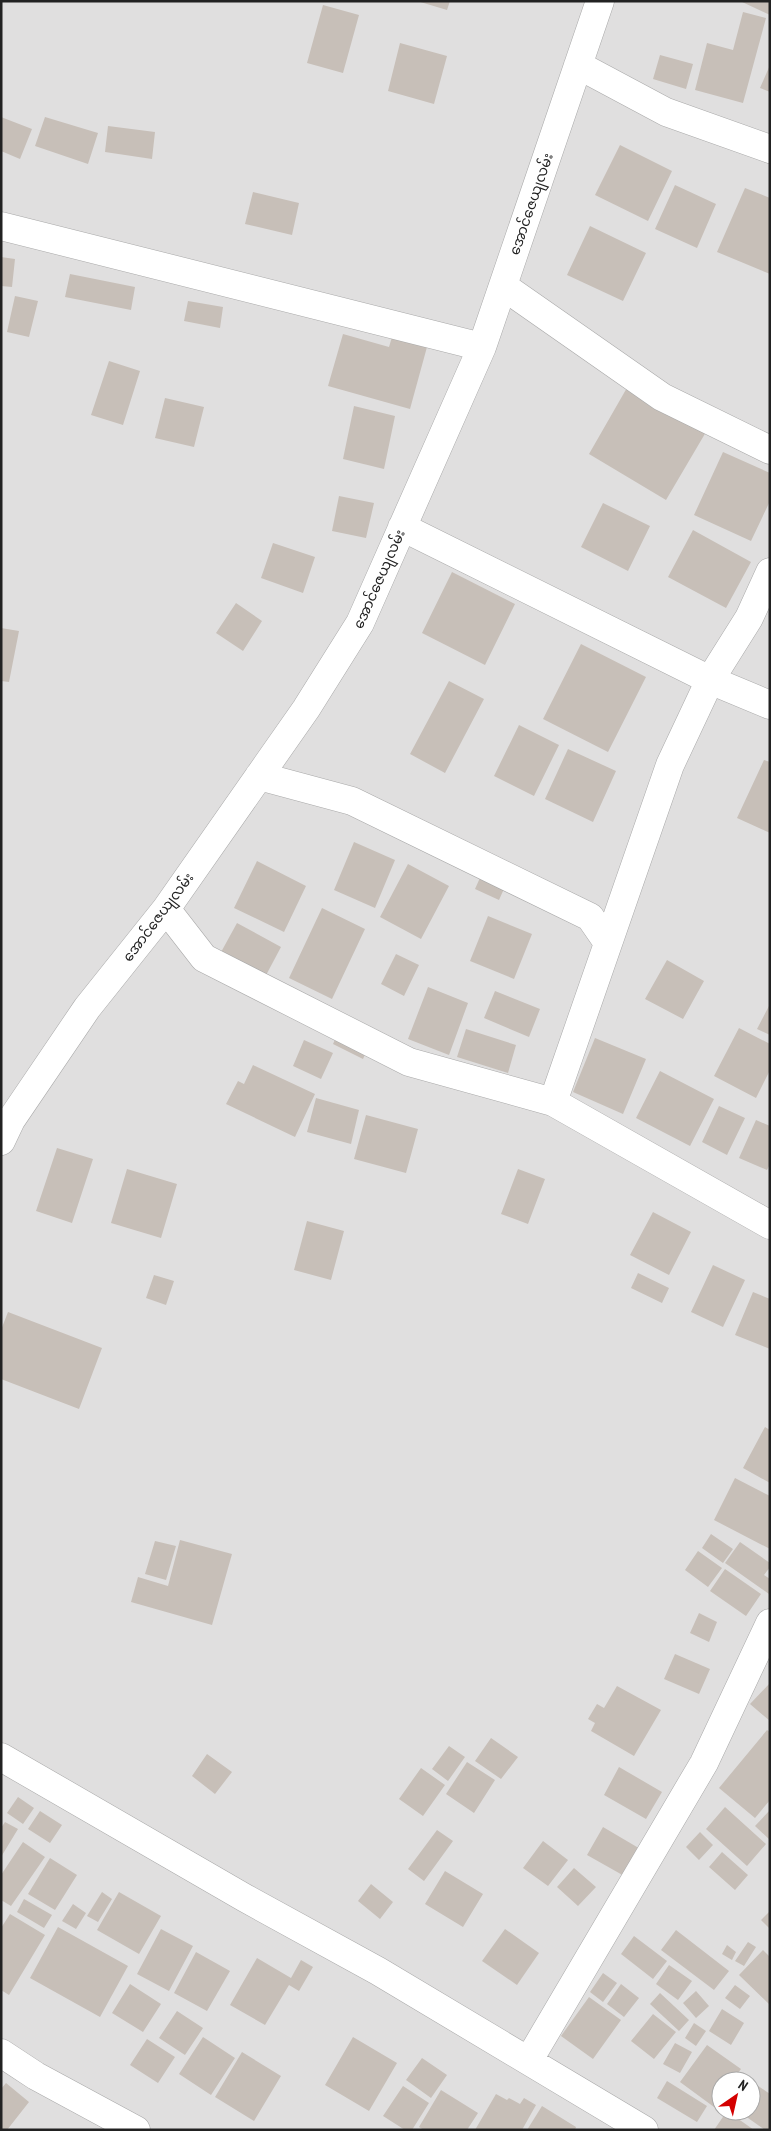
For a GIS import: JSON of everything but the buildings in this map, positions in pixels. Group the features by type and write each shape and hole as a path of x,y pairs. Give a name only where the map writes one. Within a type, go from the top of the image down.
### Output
{"street":[{"name":"အောင်ဇေယျလမ်း","path":"1,1141 11,1120 87,1008 166,908 306,709 360,623 482,347 600,1"},
{"path":"578,65 666,112 770,149"},
{"path":"1,226 482,347"},
{"path":"503,286 662,397 770,450"},
{"path":"402,527 710,680 770,705"},
{"path":"554,1102 670,765 710,680 748,618 770,572"},
{"path":"259,776 361,805 590,917 608,942"},
{"path":"166,908 204,958 409,1062 554,1102 770,1225"},
{"path":"529,2060 704,1763 770,1623"},
{"path":"1,1757 245,1898 378,1971 644,2130"},
{"path":"1,2053 36,2076 136,2130"}],"shaded area":[{"path":"1,1 770,1 770,2130 1,2130"}]}
